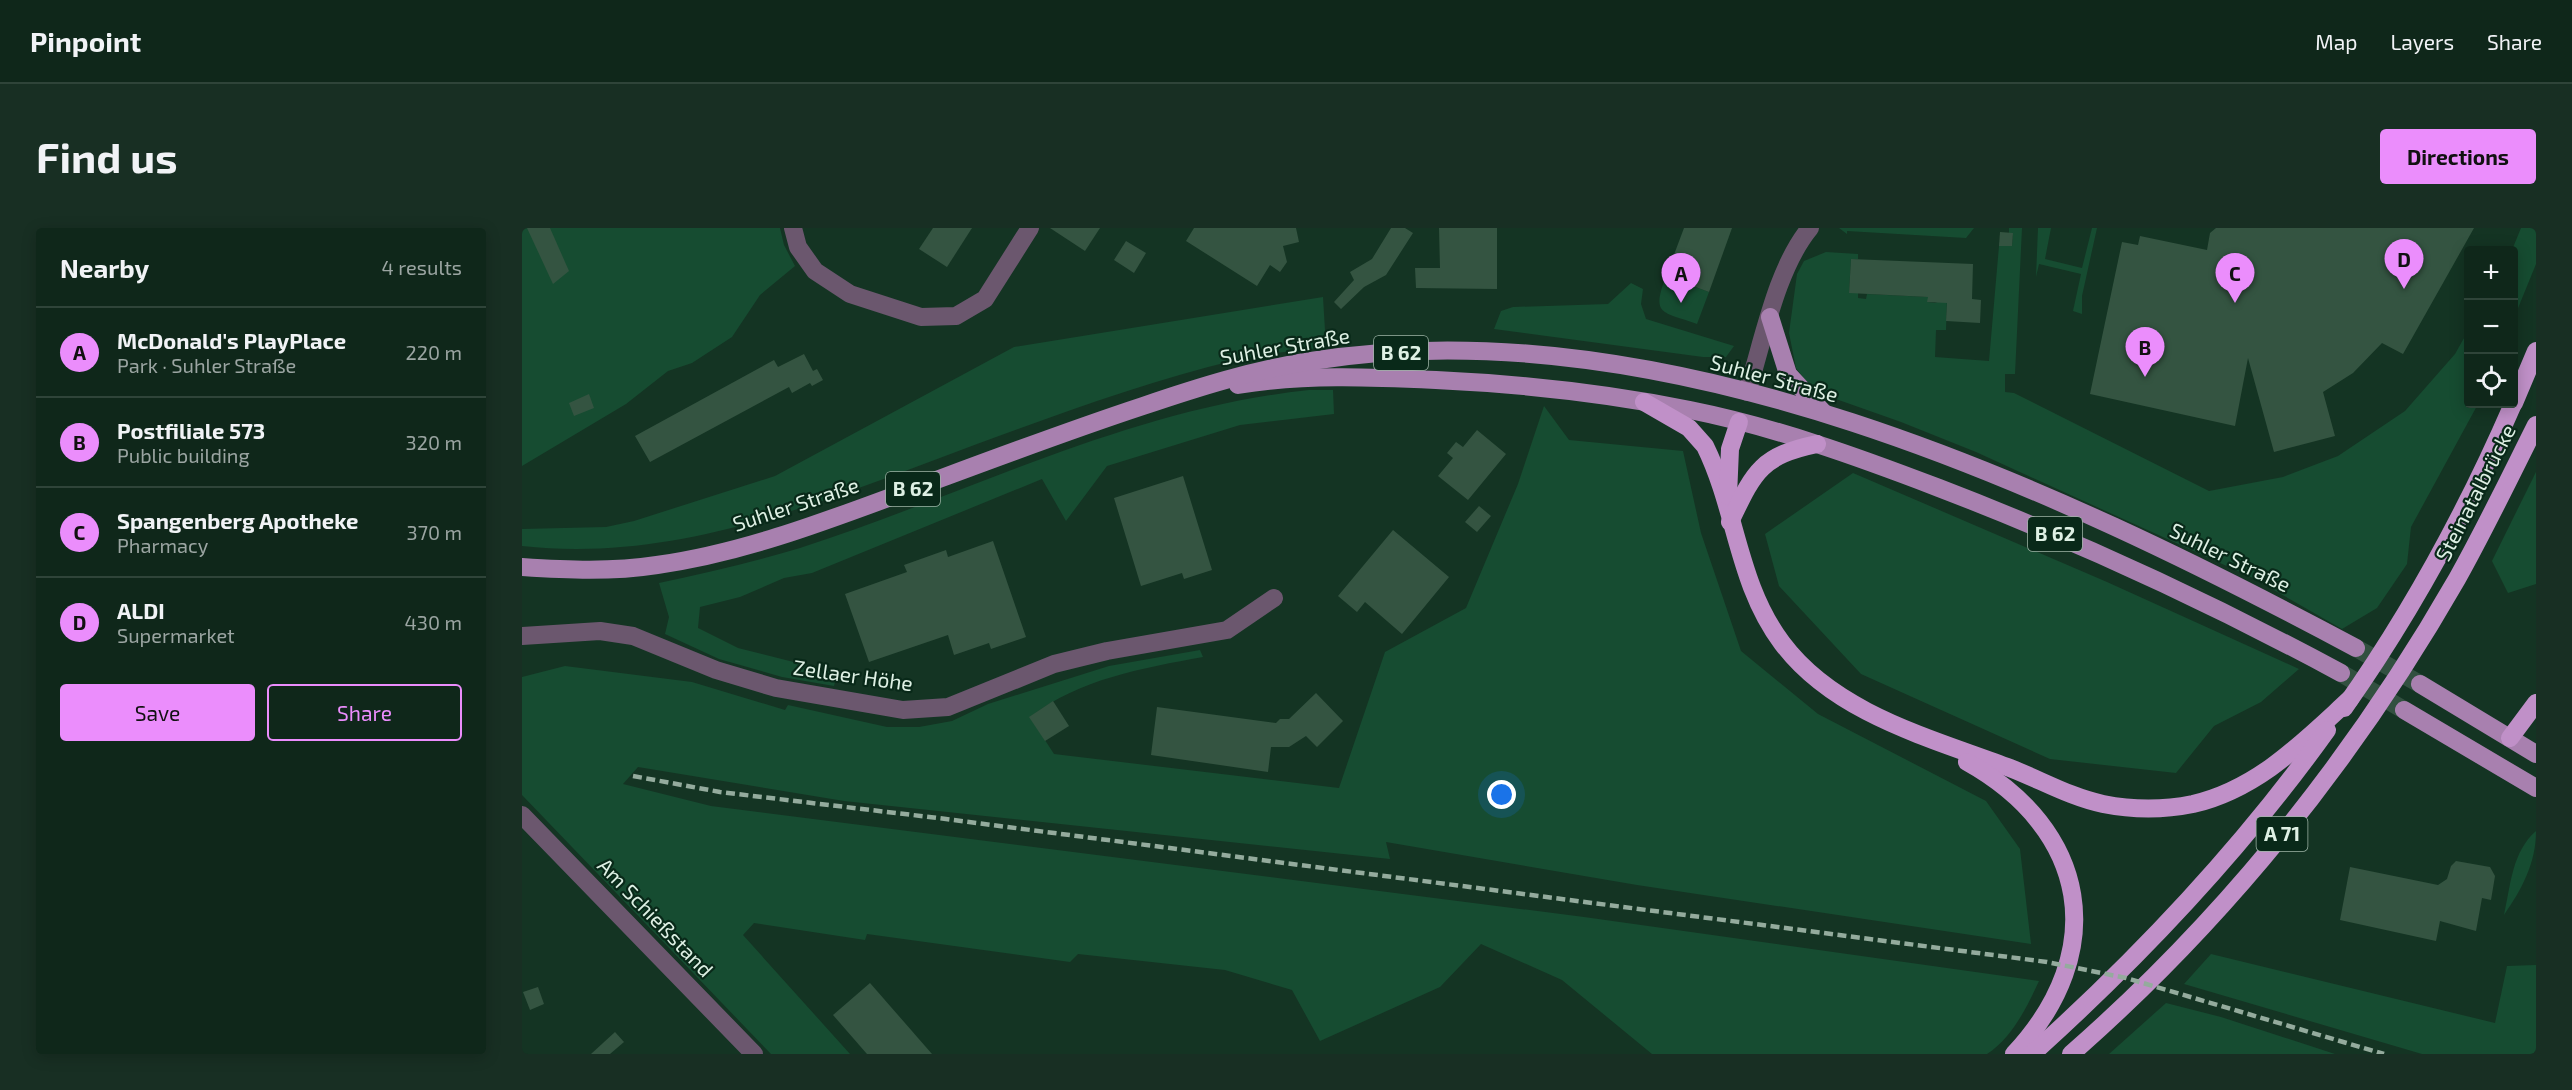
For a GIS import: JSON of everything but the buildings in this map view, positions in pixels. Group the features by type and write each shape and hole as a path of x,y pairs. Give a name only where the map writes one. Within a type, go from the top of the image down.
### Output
{"highway":[{"name":"A 71","path":"2518,392 2536,351"},
{"path":"1644,402 1689,428 1705,446 1740,559 1762,611 1795,659 1844,699 1923,736 1978,767 2021,798 2048,832 2065,867 2072,898 2074,927 2069,960 2059,991 2049,1011 2014,1054"},
{"name":"A 71","path":"2032,1054 2099,993 2177,916 2250,833 2350,699 2369,673 2432,569 2511,408"},
{"path":"1730,522 1728,468 1739,422"},
{"name":"Steinatalbrücke","path":"2071,1054 2119,1012 2196,934 2274,845 2336,765 2402,669 2455,582 2536,425"},
{"path":"1730,522 1747,487 1769,460 1794,448 1817,444"},
{"path":"1923,736 2102,804 2154,809 2193,804 2238,788 2266,772 2350,699"},
{"path":"2510,738 2536,704"}],"main road":[{"path":"1770,317 1788,374 1828,416"},
{"name":"Suhler Straße","path":"522,567 612,570 674,562 743,547 814,525 1140,407 1259,370 1316,360 1407,352 1475,352 1578,359 1668,374 1748,392 1828,416 1940,455 2088,516 2191,562 2356,648"},
{"name":"Suhler Straße","path":"1140,407 1248,384 1333,378 1540,386 1644,402 1739,422 1817,444 1980,504 2081,546 2285,643 2341,673"},
{"path":"1739,422 1748,392"},
{"path":"2420,684 2536,754"},
{"path":"2404,710 2536,788"},
{"path":"2495,764 2510,738"}],"street":[{"path":"793,228 798,247 815,271 850,294 921,317 956,316 985,299 1030,228"},
{"path":"1748,392 1770,317 1793,252 1810,228"},
{"name":"Zellaer Höhe","path":"522,636 600,631 633,636 717,670 776,688 903,710 948,707 1054,664 1107,651 1227,630 1274,598"},
{"name":"Am Schießstand","path":"522,814 754,1054"}],"green space":[{"path":"522,228 780,228 784,245 795,266 760,295 732,337 692,363 668,371 626,404 522,466"},
{"path":"1839,228 1974,228 1966,238 1847,231 1847,234"},
{"path":"2009,228 2022,228 2015,374 2005,374 2005,392 2014,393 2209,491 2283,477 2338,456 2405,411 2455,354 2464,338 2464,408 2476,408 2411,527 2407,564 2377,608 2342,629 2253,578 1976,452 1833,398 1809,385 1796,368 1789,333 1797,274 1804,261 1826,252 1858,254 1858,259 1851,259 1849,293 1858,293 1858,298 1866,299 1867,294 1928,297 1928,302 1935,303 1947,298 1946,330 1936,330 1935,357 1989,361 1999,246 2012,246 2013,233 2009,233"},
{"path":"2038,228 2051,228 2045,259 2082,268 2092,228 2097,228 2082,296 2082,314 2073,311 2081,274 2039,264 2036,277"},
{"path":"2521,228 2536,228 2536,264 2518,308 2518,246 2514,246"},
{"path":"1666,276 1709,292 1697,324 1663,310 1660,299"},
{"path":"1631,283 1643,289 1641,304 1646,319 1734,346 1726,357 1703,357 1494,329 1501,311 1513,307 1608,304"},
{"path":"1323,297 1326,347 1247,358 1170,378 1073,409 811,505 754,522 697,536 640,545 581,549 522,546 522,529 606,527 634,521 775,476 1014,347"},
{"path":"1309,390 1333,390 1334,414 1240,425 1107,466 1066,521 1042,479 812,573 784,578 740,597 700,607 698,628 738,648 837,673 834,686 782,677 719,659 665,634 669,617 659,583 800,548 1051,456 1177,415 1242,400"},
{"path":"1544,406 1569,440 1683,451 1701,533 1741,651 1818,714 1986,801 2020,849 2031,944 1637,885 1386,842 1390,859 844,801 638,767 623,784 711,806 1584,917 2039,981 2011,1031 1987,1054 1652,1054 1562,980 1481,944 1440,987 1320,1041 1292,990 1225,970 1078,954 1070,962 867,934 865,940 754,923 743,935 850,1054 771,1054 522,795 522,677 565,666 692,682 785,710 788,705 887,727 919,727 952,721 988,704 1109,666 1200,650 1203,657 1135,671 1090,684 1049,704 1030,717 1054,754 1339,788 1385,652 1466,608 1518,484"},
{"path":"2536,472 2536,584 2508,593 2492,561"},
{"path":"1853,473 2107,582 2299,669 2261,702 2214,726 2176,773 2050,759 1861,674 1779,586 1765,534"},
{"path":"2536,831 2531,865 2517,895 2504,915 2517,859 2528,839"},
{"path":"2211,954 2495,1023 2507,966 2536,965 2536,1054 2422,1054 2184,984"},
{"path":"2166,1003 2221,1017 2335,1054 2109,1054"}],"tunnel":[{"path":"2356,648 2420,684"},
{"path":"2341,673 2404,710"}],"railway":[{"path":"633,776 720,792 946,819 2047,962 2126,978 2384,1054"}],"place":[{"name":"ALDI","path":"2404,289"},
{"name":"McDonald's PlayPlace","path":"1681,303"},
{"name":"Spangenberg Apotheke","path":"2235,303"},
{"name":"Postfiliale 573","path":"2145,377"}]}
